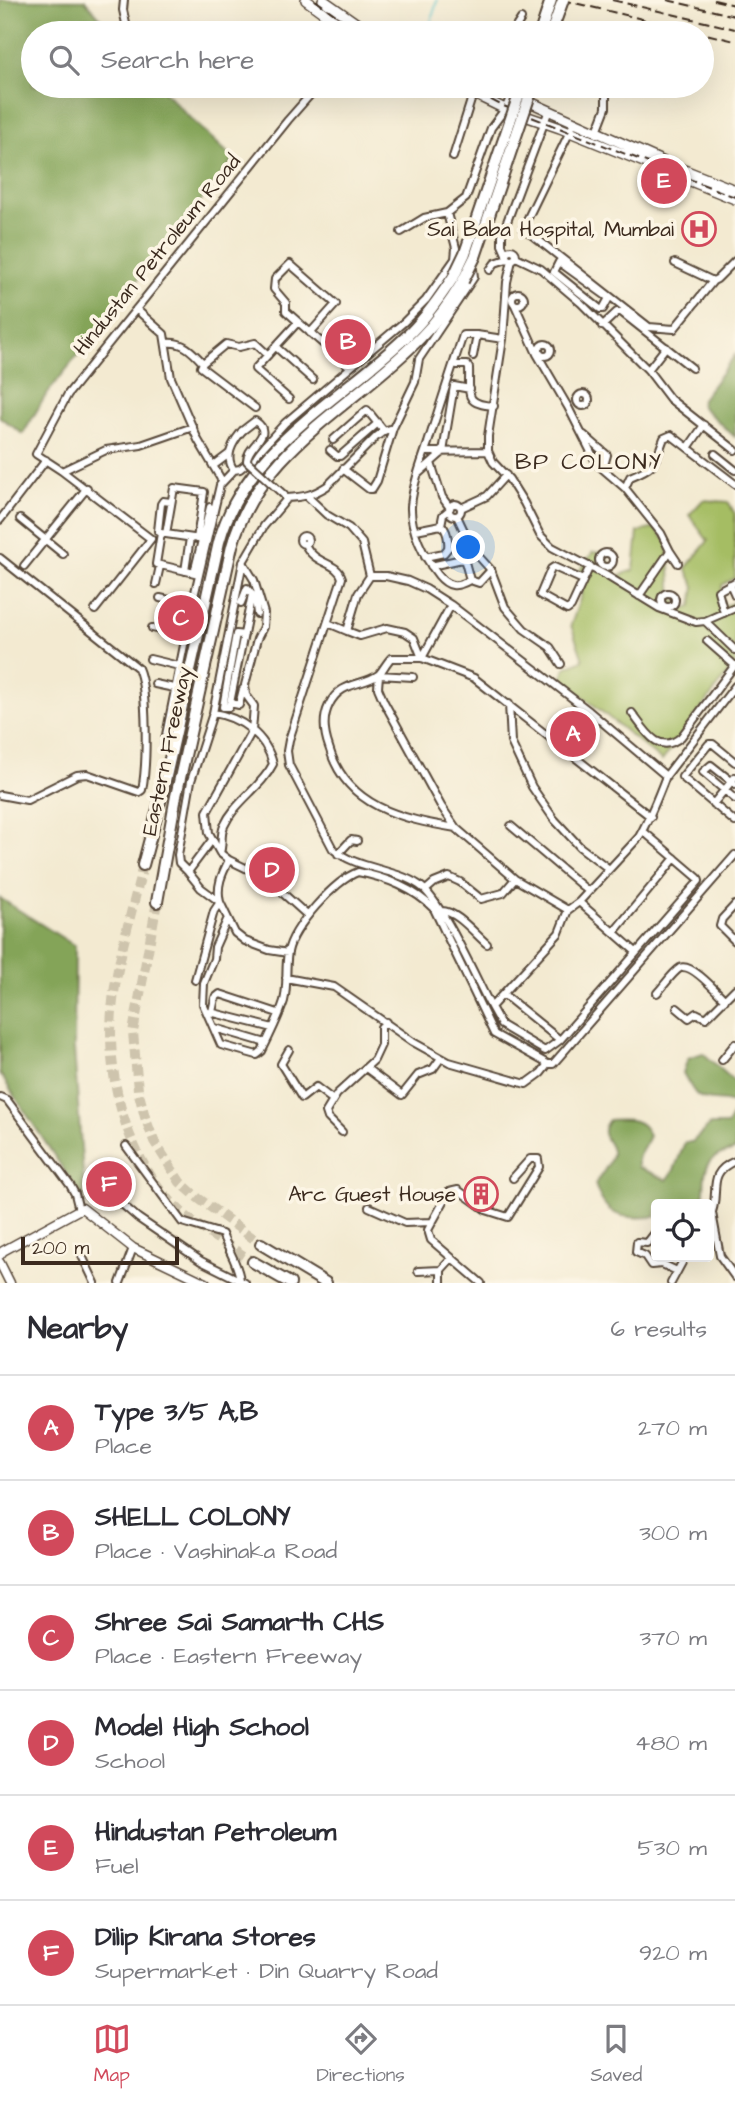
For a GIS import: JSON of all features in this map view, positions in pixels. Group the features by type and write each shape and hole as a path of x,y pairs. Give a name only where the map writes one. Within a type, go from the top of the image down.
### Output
{"highway":[{"path":"544,21 551,0"},
{"path":"555,21 563,0"},
{"name":"Eastern Freeway","path":"157,902 176,796 232,546 244,513 277,464 294,445 421,338 436,320 458,279 518,98"},
{"name":"Eastern Freeway","path":"143,865 162,794 219,542 232,506 240,492 286,437 413,330 475,257 529,98"},
{"path":"261,1244 326,1283"},
{"path":"253,1262 290,1283"}],"main road":[{"path":"306,0 335,21"},
{"path":"323,0 350,21"},
{"path":"488,98 505,109 622,154 662,166 715,187 735,199"},
{"path":"521,98 625,143 662,166"},
{"path":"560,128 564,117"},
{"path":"622,154 625,143"},
{"path":"715,187 735,190"}],"street":[{"path":"124,0 127,21"},
{"name":"Hindustan Petroleum Road","path":"46,460 36,454 68,394 308,98"},
{"path":"453,157 472,98"},
{"path":"401,232 424,218 447,213 466,198 491,128 510,98"},
{"path":"593,142 606,108 606,98"},
{"path":"549,110 504,232 510,256 503,339 488,451 493,462 506,475 545,541 639,596 696,622 735,608"},
{"path":"575,121 523,228 649,327 674,329 713,281 735,261"},
{"path":"196,574 222,481 253,458 285,423 404,322 426,300 455,259 456,248 447,213"},
{"path":"490,270 495,263 510,256 541,269 587,303 601,310 609,299 559,262 554,272 575,293"},
{"path":"343,469 369,489 373,488 377,481 393,428 415,382 419,359 474,277 474,269 455,259"},
{"path":"675,263 713,281"},
{"path":"310,332 336,304 290,264 275,279 274,289 286,303 286,311 298,322 350,367"},
{"path":"507,282 513,301 538,353 597,464 625,488 662,533 678,563"},
{"path":"587,303 602,326 648,370 670,399 735,450"},
{"path":"136,309 164,334 171,378 222,481"},
{"path":"602,326 617,312 621,312 692,368"},
{"path":"289,399 256,369 298,322"},
{"path":"491,570 479,583 470,580 448,586 425,557 411,505 418,474 450,385 463,335 503,339"},
{"path":"472,356 477,335"},
{"path":"166,343 173,342 189,348 210,376 255,408"},
{"path":"202,363 226,344 239,347 255,343 268,355"},
{"path":"276,347 313,380"},
{"path":"648,370 666,347"},
{"path":"457,365 467,365 469,368 470,398 477,405 494,406"},
{"path":"450,385 470,389"},
{"path":"418,474 443,452 450,385"},
{"path":"568,408 577,402"},
{"path":"333,440 366,411 384,430"},
{"path":"213,466 229,454 242,431 251,422 255,422 262,426 263,434 247,452 247,461 286,496 308,497 327,486 384,430 393,428"},
{"path":"330,450 340,456 378,423"},
{"path":"688,448 704,425"},
{"path":"62,471 106,450 141,445 193,427"},
{"path":"431,433 446,435"},
{"path":"582,434 605,451 605,462 597,464"},
{"path":"625,488 630,477 648,470 654,464 667,435 674,437 732,482 735,471 717,456 713,467"},
{"path":"425,452 488,451"},
{"path":"229,454 234,470"},
{"path":"0,520 46,460 151,538 95,610"},
{"path":"431,463 442,497 452,514 457,516 473,550 491,570 502,602 524,629 550,647 561,664"},
{"path":"457,516 461,508 486,496 506,475"},
{"path":"24,566 87,488"},
{"path":"156,584 159,566 156,562 174,488 204,492 196,538 196,574 192,605 172,687 164,745"},
{"path":"220,902 201,888 179,863 178,855 191,781 223,682 240,599 243,562 286,496"},
{"path":"308,497 327,515 349,528 362,543 370,576 358,594 347,631"},
{"path":"425,557 444,553 448,548 447,537 441,525 443,514 454,504 461,508"},
{"path":"185,571 210,508"},
{"path":"19,519 63,554"},
{"path":"416,530 441,525"},
{"path":"163,533 196,538"},
{"path":"305,544 317,559 335,567 342,574 339,592 289,740 287,760 333,849 338,854 411,881 426,890 441,911 501,1025 545,1051 560,1040 699,881 698,877 643,831"},
{"path":"639,596 670,551"},
{"path":"583,580 552,568 540,595 567,610 583,580 603,554 610,554 613,560 608,567 607,576"},
{"path":"0,558 138,668 142,684 145,756 144,779 139,792 87,774 77,775 27,800 0,795"},
{"path":"431,566 462,559 470,580"},
{"path":"599,560 602,566 608,567"},
{"path":"243,562 254,580 264,613 263,627 257,639 245,685 246,695 254,706 252,731 207,812 206,819 212,840 220,853 265,878 307,915"},
{"path":"159,566 196,574"},
{"path":"370,576 408,581 451,605 589,711 666,776"},
{"path":"724,613 718,591 733,583 735,595"},
{"path":"240,599 247,588 253,594 257,614"},
{"path":"227,708 253,594"},
{"path":"160,598 192,605"},
{"path":"422,658 451,605"},
{"path":"705,621 735,650"},
{"path":"328,624 360,636 387,628 405,632 414,638 422,658"},
{"path":"152,628 185,635"},
{"path":"232,636 244,635"},
{"path":"718,650 735,636"},
{"path":"632,713 650,736 660,743 674,743 681,737 733,664 707,641"},
{"path":"568,910 515,879 456,828 378,688 379,675 391,658 422,658 474,678 650,817"},
{"path":"150,659 177,665"},
{"path":"213,713 240,705 247,674 236,675"},
{"path":"413,677 379,675 340,691 329,704 324,731 337,771 359,796 414,821 456,828"},
{"path":"220,853 223,827 234,809 272,766 267,748 243,722 222,705 223,682"},
{"path":"155,684 172,687"},
{"path":"491,1007 559,933 568,910 579,902 643,831 666,776 735,686"},
{"path":"509,704 511,741 532,788 554,819 580,847 609,869"},
{"path":"735,762 709,744 682,774 682,779 735,822"},
{"path":"713,804 724,790 734,781 709,765 704,774 724,790 735,799"},
{"path":"512,826 589,891"},
{"path":"188,872 212,840"},
{"path":"338,854 346,843 351,840 358,841"},
{"path":"286,978 334,987 440,1058 526,1084 548,1064 552,1064 735,855"},
{"path":"614,932 676,858"},
{"path":"229,860 218,892 227,920 235,933 246,941 269,950 288,953"},
{"path":"227,920 204,983 203,1004 209,1012 221,1045 257,1055 262,1051 284,999 291,939 307,915 349,876 358,872 412,890 434,909 494,1034 548,1064"},
{"path":"426,890 434,883 449,877 460,882 481,899 503,893 515,879"},
{"path":"195,980 214,911 220,902"},
{"path":"579,902 636,951"},
{"path":"735,905 722,919 720,926 735,941"},
{"path":"441,911 449,912 487,944"},
{"path":"657,993 680,968 686,967 693,970 725,1000"},
{"path":"677,1008 689,1018 696,1013 706,1018 735,989"},
{"path":"503,994 560,1040"},
{"path":"209,1012 215,998 220,995 278,1013"},
{"path":"209,1012 273,1028"},
{"path":"342,1132 327,1115 333,1100 374,1060 382,1045 381,1027 386,1022"},
{"path":"215,1028 266,1043"},
{"path":"722,1060 735,1044"},
{"path":"289,1050 281,1064 302,1098 316,1087 333,1100"},
{"path":"366,1068 402,1095 418,1075 433,1069 440,1058"},
{"path":"0,1097 7,1101 70,1185 79,1210"},
{"path":"126,1146 182,1223 222,1234 236,1261 242,1282"},
{"path":"481,1283 431,1240 428,1230 430,1222 449,1192 456,1189 485,1210 508,1217 527,1189 539,1167 539,1161 533,1157 513,1178"},
{"path":"713,1199 717,1175 724,1166 735,1161"},
{"path":"108,1192 138,1218 201,1261 242,1282"},
{"path":"369,1207 405,1223 430,1222"},
{"path":"0,1255 82,1208 133,1248 206,1283"},
{"path":"714,1232 720,1256 735,1277"},
{"path":"651,1238 648,1243 637,1242 635,1251 645,1256 651,1265 657,1262"},
{"path":"120,1283 133,1248"},
{"path":"82,1256 95,1283"},
{"path":"418,1271 441,1270 452,1259"},
{"path":"664,1262 677,1271"},
{"path":"671,1283 682,1262"},
{"path":"0,1263 10,1283"},
{"path":"441,1270 441,1283"}],"green space":[{"path":"0,0 85,0 103,21 21,21 21,98 171,98 234,159 46,395 23,434 0,417"},
{"path":"735,355 735,437 701,406 702,399"},
{"path":"703,500 728,502 735,514 735,578 722,585 721,607 735,602 735,664 662,761 562,679 565,668 583,660 571,625 582,593 578,573 593,552 603,553 618,576 634,570 638,532 655,528 668,543 672,598 685,608 692,606 695,587 686,568 708,541 689,515"},
{"path":"0,898 75,946 74,1048 85,1202 0,1074"},
{"path":"703,1053 735,1082 735,1104 704,1099 691,1087 683,1073 688,1058"},
{"path":"735,1111 735,1150 715,1157 709,1164 705,1174 703,1199 651,1199 651,1217 645,1217 626,1216 611,1211 599,1196 595,1184 612,1153 604,1131 609,1120 633,1120 643,1125 649,1136 638,1158 638,1167 667,1180 685,1142 692,1142 710,1125 727,1125"}],"waterway":[{"path":"431,21 437,0"}],"tunnel":[{"path":"143,865 122,950 113,1001 112,1059 124,1118 134,1145 165,1195 186,1216 253,1262"},
{"path":"157,902 133,1032 138,1090 145,1117 154,1141 180,1182 261,1244"}],"railway":[{"path":"315,0 344,21"},
{"path":"562,0 651,21"},
{"path":"612,0 701,21"},
{"path":"667,0 735,16"},
{"path":"714,0 735,5"},
{"path":"714,24 735,29"},
{"path":"714,36 735,41"},
{"path":"487,98 735,197"}],"place":[{"name":"Hindustan Petroleum","path":"664,181"},
{"name":"Sai Baba Hospital, Mumbai","path":"699,229"},
{"name":"SHELL COLONY","path":"348,342"},
{"name":"Shree Sai Samarth CHS","path":"181,618"},
{"name":"Type 3/5 A,B","path":"573,734"},
{"name":"Model High School","path":"272,870"},
{"name":"Dilip Kirana Stores","path":"109,1184"},
{"name":"Arc Guest House","path":"481,1194"}],"district":[{"name":"BP COLONY","path":"589,462"}]}
